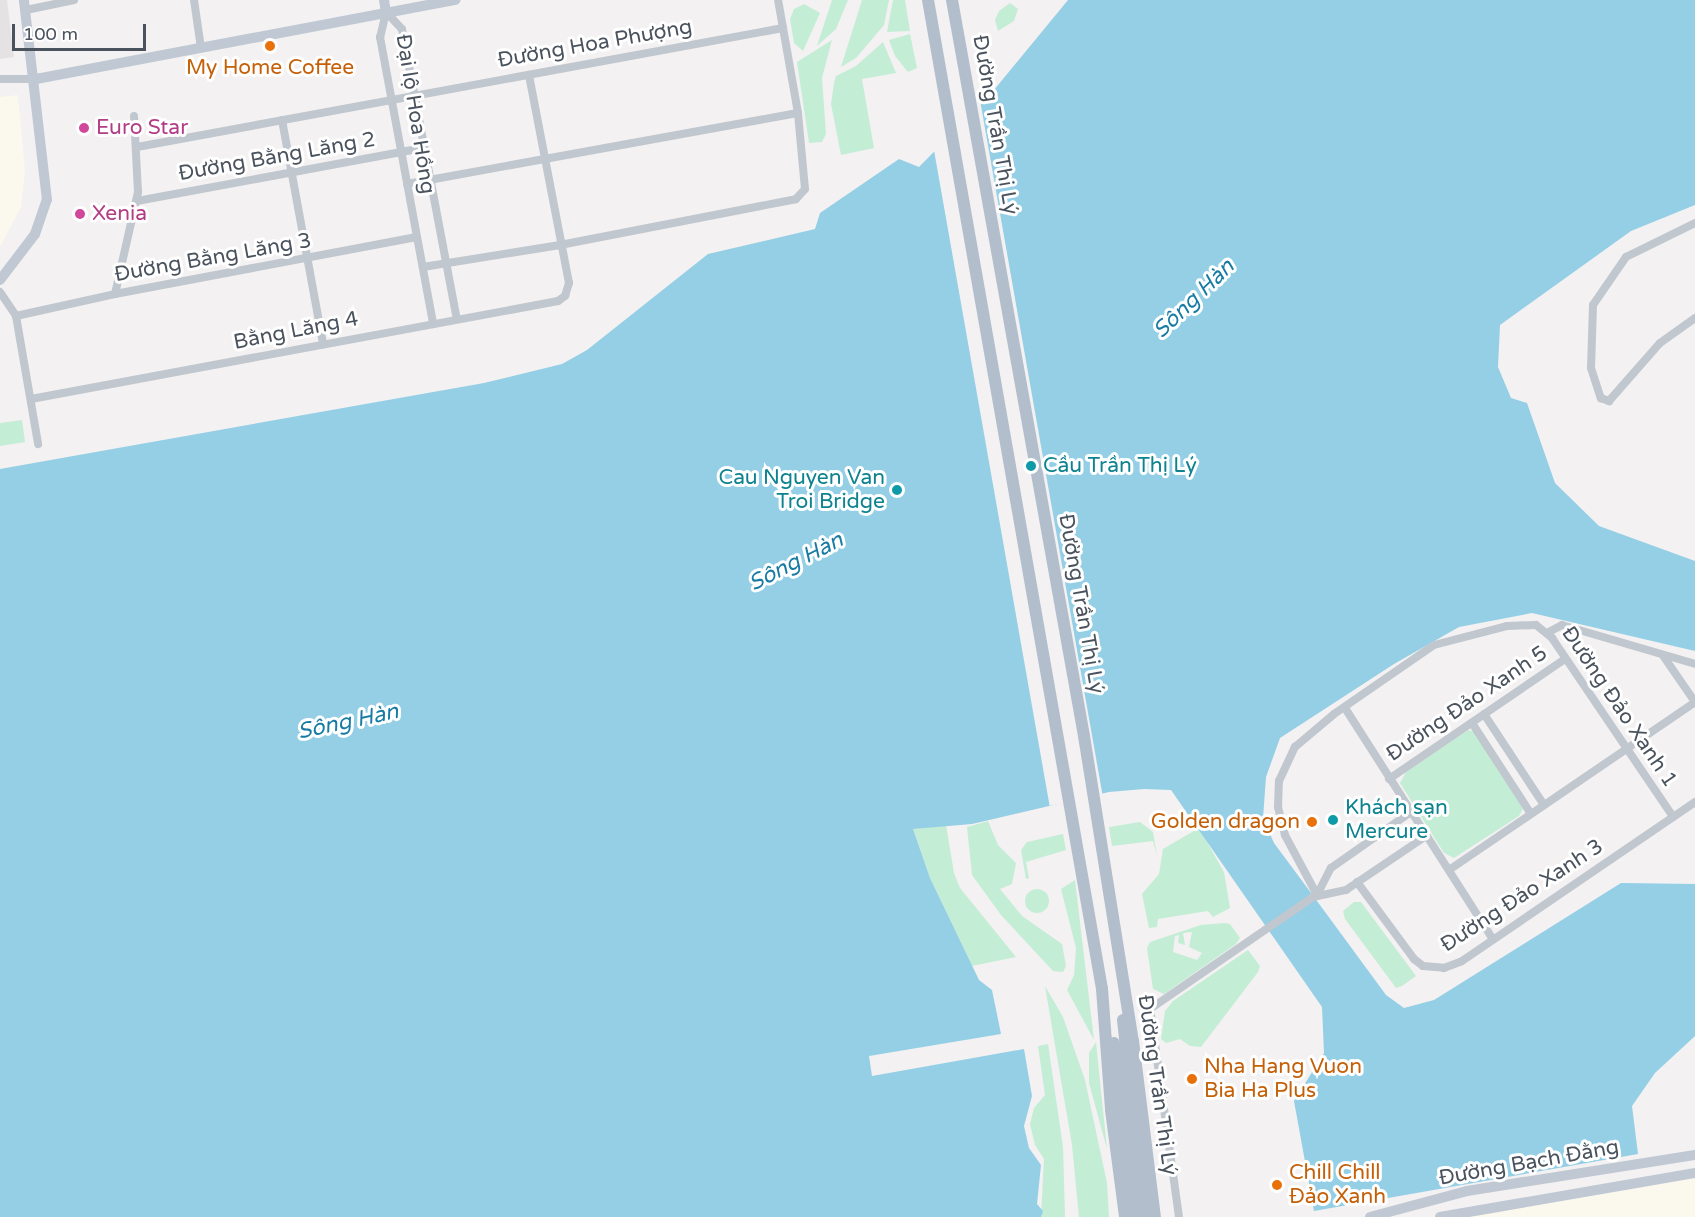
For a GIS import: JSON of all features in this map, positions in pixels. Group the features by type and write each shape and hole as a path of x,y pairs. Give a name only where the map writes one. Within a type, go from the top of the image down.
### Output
{"main road":[{"path":"384,0 386,12"},
{"path":"36,79 456,0"},
{"name":"Đường Trần Thị Lý","path":"928,0 1102,989 1111,1110 1125,1217"},
{"name":"Đường Trần Thị Lý","path":"952,0 1107,874 1155,1217"},
{"path":"0,280 34,234 47,200 36,79 25,5"},
{"path":"1123,983 1124,1042 1145,1217"},
{"path":"1102,989 1114,1044 1135,1217"},
{"name":"Đường Bạch Đằng","path":"1370,1217 1467,1191 1695,1155"},
{"path":"1654,1161 1658,1179"},
{"name":"Đường Bạch Đằng","path":"1440,1217 1471,1209 1695,1173"},
{"path":"1467,1191 1471,1209"}],"street":[{"path":"25,5 74,0"},
{"path":"194,0 201,48"},
{"path":"423,267 560,245 796,199 805,189 798,113 778,0"},
{"name":"Đại lộ Hoa Hồng","path":"386,12 402,29 457,320"},
{"name":"Đại lộ Hoa Hồng","path":"386,12 380,37 433,324"},
{"name":"Đường Hoa Phượng","path":"137,147 783,28"},
{"path":"529,75 560,245"},
{"path":"0,80 36,79"},
{"path":"407,184 545,157 798,113"},
{"path":"115,294 137,201 137,147 134,116"},
{"path":"282,120 305,260 323,344"},
{"name":"Đường Bằng Lăng 2","path":"137,201 424,148"},
{"path":"1695,223 1626,257 1593,305 1592,380 1601,398 1609,401 1660,344 1695,318"},
{"name":"Đường Bằng Lăng 3","path":"16,316 115,294 305,260 417,237"},
{"name":"Bằng Lăng 4","path":"31,399 558,301 565,296 569,283 560,245"},
{"path":"0,292 16,316 38,444"},
{"name":"Đường Đảo Xanh 1","path":"1315,896 1282,826 1278,789 1286,763 1301,740 1444,641 1523,623 1536,625 1547,633 1673,817"},
{"path":"1547,633 1562,625 1664,657 1695,664"},
{"path":"1449,870 1695,702 1664,657"},
{"name":"Đường Đảo Xanh 5","path":"1389,779 1565,659"},
{"path":"1345,708 1493,939"},
{"path":"1484,714 1544,805"},
{"path":"1472,723 1531,814"},
{"name":"Đường Đảo Xanh 3","path":"1357,882 1423,966 1444,968 1455,965 1695,802"},
{"path":"1315,896 1331,868 1411,812"},
{"path":"1179,1217 1150,1009 1315,896 1346,890 1426,836"}],"shaded area":[{"path":"0,0 7,0 14,57 0,59"},
{"path":"18,95 25,171 21,207 0,247 0,97"},
{"path":"1695,1171 1695,1217 1432,1217 1466,1208"}],"green space":[{"path":"832,0 848,0 836,29 817,46"},
{"path":"862,0 889,0 884,25 856,58 841,67"},
{"path":"893,0 905,0 910,31 887,32"},
{"path":"1010,3 1018,9 1014,21 998,31 995,20 999,11"},
{"path":"804,4 820,13 803,51 794,43 790,19 794,9"},
{"path":"910,34 917,68 908,72 895,56 889,40"},
{"path":"832,40 822,78 826,134 822,142 809,143 797,62"},
{"path":"883,42 896,73 862,79 874,148 841,155 831,104 836,76 856,66"},
{"path":"22,420 25,442 0,446 0,423"},
{"path":"1468,730 1479,733 1524,807 1519,816 1454,858 1444,853 1400,783 1406,772"},
{"path":"988,821 998,845 1016,863 1012,884 1000,889 1022,916 1062,944 1066,966 1063,972 1053,971 1001,915 972,875 967,827"},
{"path":"1140,822 1153,832 1157,856 1153,841 1112,846 1109,827"},
{"path":"946,825 954,873 960,888 1016,957 972,966 930,878 913,829"},
{"path":"1199,828 1224,872 1230,908 1213,917 1208,911 1158,919 1157,927 1149,928 1142,894 1159,874 1163,849"},
{"path":"1063,834 1066,850 1026,862 1029,878 1026,879 1021,850 1027,842"},
{"path":"1075,880 1094,1040 1067,990 1074,975 1076,948 1061,889"},
{"path":"1037,889 1042,890 1048,896 1048,906 1042,912 1037,913 1032,912 1026,906 1025,901 1026,896 1032,890"},
{"path":"1354,902 1361,902 1416,976 1402,986 1396,988 1345,919 1343,911"},
{"path":"1230,924 1240,938 1236,944 1164,994 1153,989 1147,948 1150,942 1201,925","holes":["1192,932 1189,947 1202,953 1197,960 1173,952 1175,936 1179,935 1178,943 1185,945 1183,933"]},
{"path":"1248,950 1260,966 1258,972 1201,1047 1190,1046 1180,1039 1166,1043 1161,1039 1165,1011 1173,1001"},
{"path":"1045,986 1063,1017 1085,1080 1107,1183 1109,1217 1079,1217 1072,1145"},
{"path":"1096,1042 1107,1149 1089,1083 1089,1053"},
{"path":"1048,1044 1063,1147 1065,1217 1041,1217 1044,1159 1035,1145 1030,1124 1034,1108 1045,1095 1038,1046"}],"water":[{"name":"Sông Hàn","path":"1068,0 1695,0 1695,205 1631,231 1500,325 1498,367 1511,398 1527,403 1555,483 1599,526 1695,561 1695,651 1532,613 1459,627 1394,664 1280,738 1266,777 1263,818 1274,843 1386,995 1404,1008 1434,1000 1621,883 1695,884 1695,1036 1655,1073 1632,1106 1638,1154 1314,1211 1294,1101 1324,1053 1322,1007 1171,790 1144,789 1109,792 972,824 913,829 930,878 979,980 992,990 1001,1034 869,1056 872,1076 1024,1049 1032,1096 1024,1126 1029,1148 1041,1165 1037,1204 1043,1211 1041,1217 0,1217 0,469 484,383 562,364 587,350 708,254 815,229 820,213 899,159 919,167 989,96"}],"pier":[{"name":"Cầu Trần Thị Lý","path":"980,100 1103,796 1050,806 927,109"}],"place":[{"name":"My Home Coffee","path":"270,46"},
{"name":"Euro Star","path":"84,128"},
{"name":"Xenia","path":"80,214"},
{"name":"Cầu Trần Thị Lý","path":"1031,466"},
{"name":"Cau Nguyen Van Troi Bridge","path":"897,490"},
{"name":"Khách sạn Mercure","path":"1333,820"},
{"name":"Golden dragon","path":"1312,822"},
{"name":"Nha Hang Vuon Bia Ha Plus","path":"1192,1079"},
{"name":"Chill Chill Đảo Xanh","path":"1277,1185"}]}
